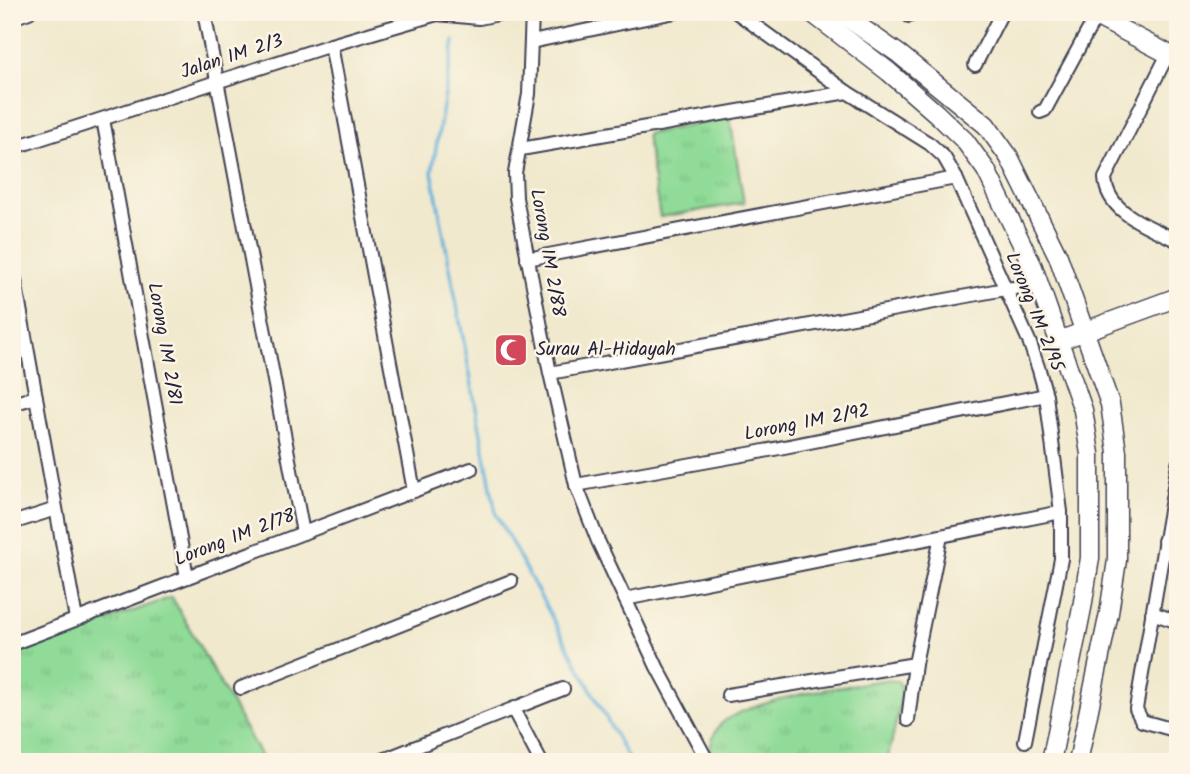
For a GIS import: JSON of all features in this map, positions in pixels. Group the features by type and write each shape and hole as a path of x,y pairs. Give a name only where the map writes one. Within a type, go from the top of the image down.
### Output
{"street":[{"path":"12,18 29,12"},
{"path":"204,12 303,533"},
{"name":"Jalan IM 2/3","path":"12,148 437,13 479,18 508,12"},
{"name":"Lorong IM 2/88","path":"533,12 528,94 515,173 516,198 550,373 576,485 598,541 657,667 708,762"},
{"path":"531,42 675,12"},
{"name":"Lorong IM 2/95","path":"736,12 847,92 930,144 944,157 1029,341 1046,395 1061,512 1061,558 1025,741"},
{"path":"811,12 889,72 965,141 986,170 1033,267 1083,410 1090,454 1090,558 1051,762"},
{"path":"839,12 899,54 986,125 1009,157 1058,256 1110,404 1115,440 1117,560 1109,613 1078,762"},
{"path":"975,65 1002,12"},
{"path":"1040,112 1045,110 1092,14 1173,56 1105,178 1106,189 1113,202 1126,213 1178,241"},
{"path":"331,46 414,491"},
{"path":"521,149 847,92"},
{"name":"Lorong IM 2/81","path":"103,119 187,577"},
{"path":"527,259 956,178"},
{"path":"12,264 76,620"},
{"path":"550,373 1005,289 1040,285"},
{"path":"1060,340 1178,297"},
{"name":"Lorong IM 2/92","path":"576,485 1046,395"},
{"path":"12,404 36,397"},
{"path":"1177,467 1136,709 1139,717 1150,723 1178,731"},
{"name":"Lorong IM 2/78","path":"12,644 471,469"},
{"path":"12,523 56,509"},
{"path":"625,599 1061,512"},
{"path":"908,720 915,664 941,536"},
{"path":"1164,541 1178,546"},
{"path":"241,688 511,581"},
{"path":"1152,613 1178,622"},
{"path":"729,695 915,664"},
{"path":"378,762 407,757 563,689"},
{"path":"513,709 541,762"}],"green space":[{"path":"730,118 744,203 660,217 646,134"},
{"path":"172,597 264,762 12,762 12,655"},
{"path":"884,680 898,681 903,692 887,762 714,762 709,752 715,733 722,723 754,707 799,695"}],"waterway":[{"path":"454,41 432,172 496,514 630,762"}],"place":[{"name":"Surau Al-Hidayah","path":"511,350"}]}
